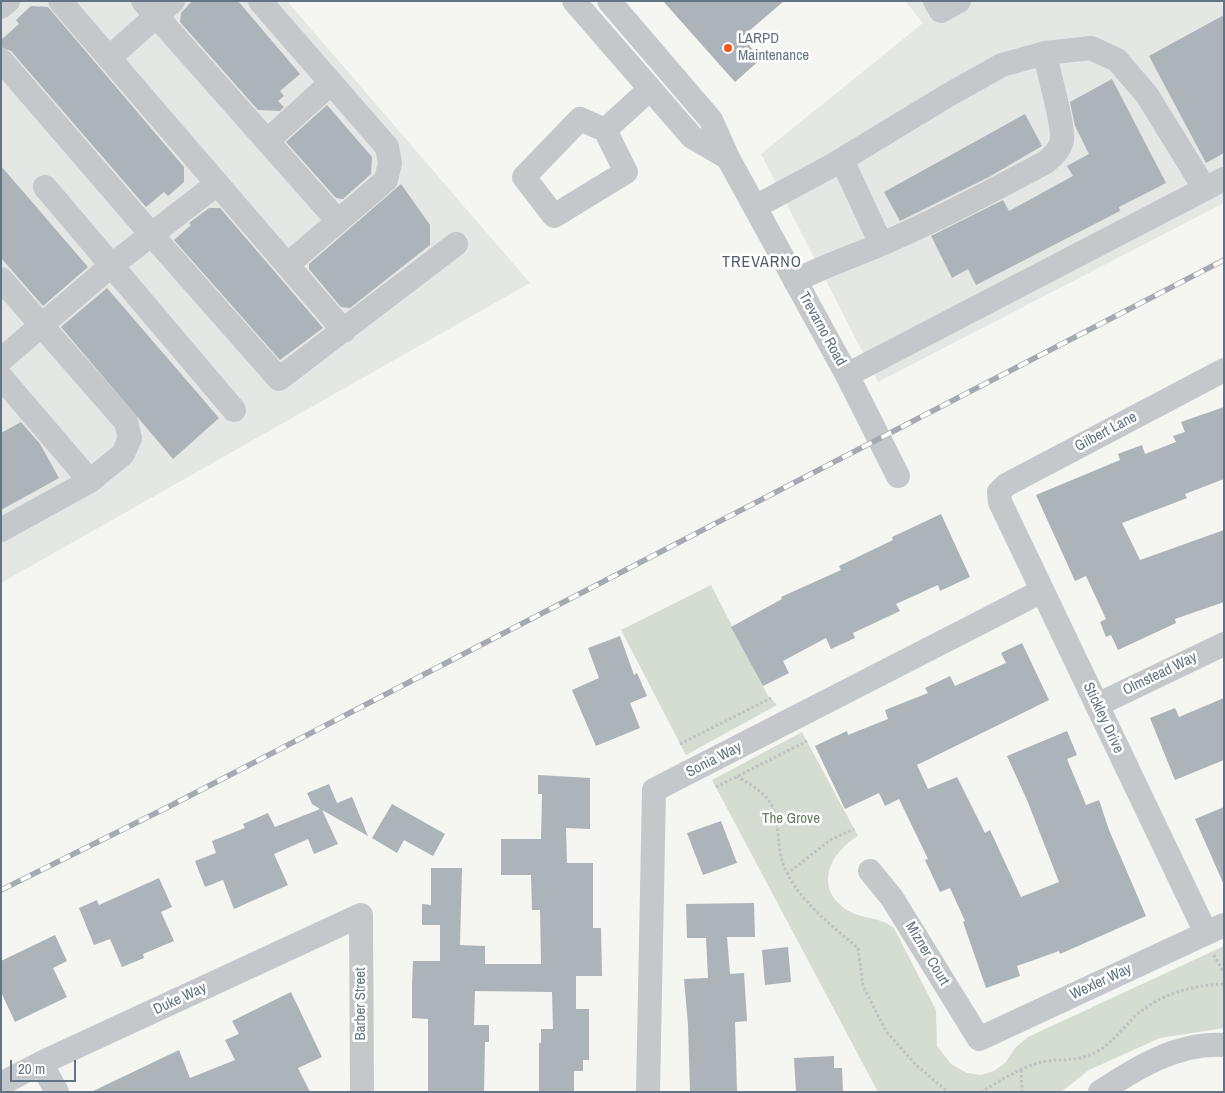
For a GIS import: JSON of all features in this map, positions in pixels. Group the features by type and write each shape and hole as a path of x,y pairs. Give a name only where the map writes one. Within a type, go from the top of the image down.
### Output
{"street":[{"path":"1,7 8,1"},
{"path":"60,1 344,331"},
{"path":"260,1 386,147 390,162 386,180 287,265"},
{"path":"574,1 692,137 728,158"},
{"name":"Trevarno Road","path":"609,1 711,120 728,158 847,375 898,476"},
{"path":"935,1 941,11 959,1"},
{"path":"109,58 157,6 268,141 338,221"},
{"path":"755,207 842,160 950,94 1002,65 1044,53 1091,48 1117,60 1147,95 1214,184 847,375"},
{"path":"795,281 822,267 881,244 999,187 1054,156 1062,140 1061,126 1044,53"},
{"path":"1,60 279,379 456,244"},
{"path":"268,141 331,83"},
{"path":"605,130 650,89"},
{"path":"842,160 881,244"},
{"path":"1,360 112,265 217,184"},
{"path":"45,187 234,410"},
{"path":"1,279 126,422 130,438 123,454 90,481 1,530"},
{"name":"Gilbert Lane","path":"1000,502 999,492 1006,485 1224,370"},
{"path":"5,387 90,481"},
{"name":"Stickley Drive","path":"1000,502 1097,705 1215,929"},
{"name":"Sonia Way","path":"648,1092 654,790 1042,591"},
{"name":"Olmstead Way","path":"1097,705 1224,644"},
{"name":"Mizner Court","path":"870,871 892,898 979,1039"},
{"name":"Duke Way","path":"1,1084 41,1063 361,915"},
{"name":"Barber Street","path":"361,915 362,1092"},
{"name":"Wexler Way","path":"979,1039 1215,929"},
{"path":"1100,1092 1139,1067 1177,1052 1224,1045"},
{"path":"41,1063 57,1092"}],"path":[{"path":"680,744 771,698"},
{"path":"716,787 807,741"},
{"path":"737,776 764,795 772,806 778,852 787,874 814,910 858,948 863,986 886,1031 915,1064 948,1092"},
{"path":"787,874 830,840 854,829"},
{"path":"981,1092 1021,1070 1045,1062 1075,1060 1093,1054 1112,1042 1144,1009 1170,995 1201,985 1224,984"},
{"path":"1021,1070 1022,1092"}],"shaded area":[{"path":"1,1 287,1 530,283 1,583"},
{"path":"905,1 1224,1 1224,203 878,382 761,154 923,23"}],"green space":[{"path":"711,585 768,696 777,705 686,755 621,630"},
{"name":"The Grove","path":"802,732 858,836 840,851 834,860 828,879 830,889 835,899 850,912 883,922 894,928 936,1010 937,1046 951,1064 967,1073 981,1075 994,1071 1005,1063 1015,1048 1028,1037 1224,946 1224,1028 1160,1038 1089,1070 1061,1092 878,1092 712,780"}],"building":[{"path":"192,1 238,1 300,74 280,91 284,96 278,101 284,107 280,111 258,110 180,22 181,13"},
{"name":"LARPD Maintenance","path":"663,1 784,1 742,37 761,59 735,82"},
{"path":"31,6 48,7 184,167 184,182 168,196 164,192 146,207 11,51 1,47 1,40 19,24 16,20"},
{"path":"1224,15 1224,153 1206,163 1149,56"},
{"path":"1112,79 1166,183 1119,207 1120,211 976,285 968,269 952,278 931,236 1003,200 1009,211 1073,176 1067,166 1089,154 1075,126 1070,102"},
{"path":"327,105 372,157 371,174 343,199 336,198 286,142"},
{"path":"1025,114 1042,146 989,177 900,221 884,192"},
{"path":"1,166 88,267 43,306 1,258"},
{"path":"401,184 430,225 430,245 350,308 341,307 309,269 309,264"},
{"path":"209,208 220,208 323,328 280,360 174,240 191,225 189,223"},
{"path":"107,288 219,418 173,459 61,327"},
{"path":"1224,407 1224,479 1185,494 1187,498 1122,523 1140,560 1224,530 1224,602 1175,619 1176,623 1118,650 1111,635 1106,637 1100,622 1106,619 1086,576 1075,581 1036,495 1120,460 1118,454 1142,445 1145,454 1176,442 1173,436 1185,432 1181,422"},
{"path":"21,422 40,444 59,478 1,510 1,433"},
{"path":"941,514 970,577 940,591 938,585 896,604 900,611 853,633 855,638 831,649 826,638 783,661 789,673 763,686 731,627 782,599 781,597 841,570 839,566 893,540 892,537"},
{"path":"620,636 634,675 637,673 647,696 630,703 640,728 596,746 572,690 599,678 588,648"},
{"path":"1022,643 1049,700 917,765 928,789 957,777 985,833 990,830 1021,897 1059,882 1027,800 1007,756 1067,731 1077,755 1067,759 1086,805 1099,800 1109,830 1146,916 1060,954 1059,951 1017,966 1020,976 986,988 963,922 965,921 950,888 940,892 925,860 928,859 899,799 885,806 879,793 845,809 815,746 847,731 848,735 888,719 885,710 928,693 925,688 950,676 955,686 1006,663 1001,653"},
{"path":"1224,698 1224,760 1175,780 1150,718 1175,708 1179,717"},
{"path":"538,775 590,778 590,829 566,828 567,863 593,863 593,928 601,928 602,976 576,976 576,1009 589,1009 589,1060 583,1060 583,1071 574,1071 574,1092 539,1092 539,1043 541,1043 541,1029 553,1029 552,992 475,991 474,1025 489,1025 489,1042 485,1042 484,1092 428,1092 428,1019 412,1018 412,985 413,961 440,961 440,925 422,925 422,904 431,905 431,868 462,868 460,945 485,946 485,964 541,964 540,910 532,910 531,875 501,875 501,839 541,839 542,794 538,794"},
{"path":"329,784 337,803 352,797 368,836 322,810 338,844 314,854 308,839 274,854 288,885 234,909 223,880 205,887 195,861 216,853 212,841 245,828 243,824 268,813 275,827 320,809 312,804 307,793"},
{"path":"392,804 445,834 433,856 404,840 397,853 372,838"},
{"path":"1224,807 1224,885 1195,819"},
{"path":"721,821 737,863 703,875 687,833"},
{"path":"159,878 172,907 161,912 174,941 143,954 144,958 122,967 110,939 94,945 79,908 97,900 99,905"},
{"path":"754,903 755,937 727,937 730,974 744,973 747,1021 735,1022 737,1092 690,1092 688,1025 684,979 708,978 706,938 687,938 686,904"},
{"path":"55,935 67,961 53,968 67,997 15,1022 1,992 1,961"},
{"path":"788,947 791,982 765,985 762,950"},
{"path":"291,992 322,1057 298,1068 310,1092 91,1092 179,1050 190,1078 235,1060 225,1040 239,1034 232,1021"},
{"path":"834,1056 834,1068 842,1068 843,1092 796,1092 794,1058"}],"railway":[{"path":"1,890 170,806 1224,260"}],"place":[{"name":"LARPD Maintenance","path":"728,48"}],"district":[{"name":"TREVARNO","path":"762,263"}]}
